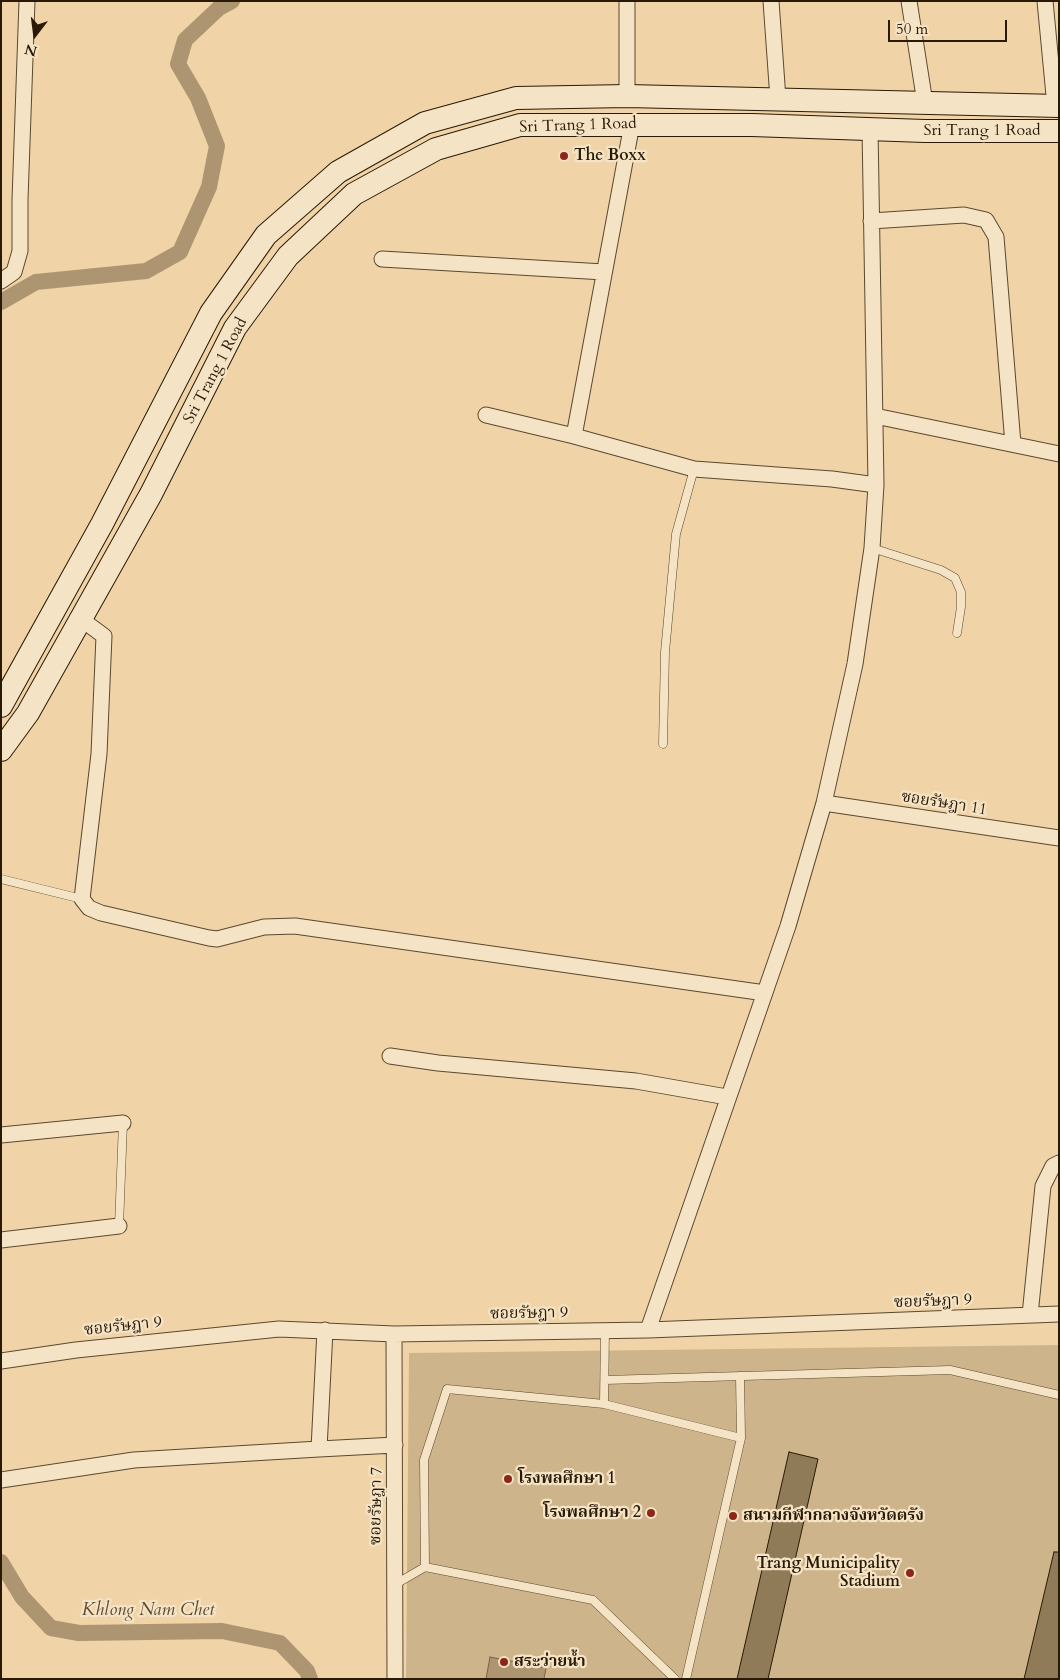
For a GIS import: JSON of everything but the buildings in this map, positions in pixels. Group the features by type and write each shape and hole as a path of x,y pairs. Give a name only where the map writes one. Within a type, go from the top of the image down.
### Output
{"street":[{"path":"1,281 14,272 20,251 27,1"},
{"path":"627,1 627,96"},
{"path":"771,1 778,99"},
{"path":"910,1 925,103"},
{"path":"1045,1 1057,106"},
{"name":"Sri Trang 1 Road","path":"1,706 102,524 211,313 266,235 338,172 425,123 516,98 627,96 1057,106"},
{"path":"574,436 632,124"},
{"name":"Sri Trang 1 Road","path":"1,750 28,713 151,494 235,328 288,256 354,194 436,149 520,125 632,124 1059,131"},
{"path":"648,1330 727,1097 788,926 824,803 855,664 872,548 876,485 870,128"},
{"path":"871,221 964,214 986,220 996,237 1013,444"},
{"path":"382,259 604,272"},
{"path":"486,416 574,436 694,469 832,479 876,485"},
{"path":"875,416 1059,454"},
{"path":"81,619 104,636 98,754 82,899 89,908 101,913 209,938 217,938 264,927 295,926 765,993"},
{"name":"ซอยรัษฎา 11","path":"824,803 1059,838"},
{"path":"390,1056 438,1063 636,1081 727,1097"},
{"path":"1,1135 123,1122"},
{"path":"1030,1316 1043,1186 1053,1166 1059,1164"},
{"path":"1,1240 119,1226"},
{"name":"ซอยรัษฎา 9","path":"1,1361 76,1350 279,1329 394,1334 648,1330 1059,1314"},
{"path":"320,1449 326,1330"},
{"name":"ซอยรัษฎา 7","path":"394,1334 395,1679"},
{"path":"1,1480 134,1460 395,1445"}],"lane":[{"path":"663,744 665,652 676,534 694,469"},
{"path":"872,548 941,570 955,578 960,592 961,607 957,633"},
{"path":"1,879 82,899"},
{"path":"119,1226 123,1122"},
{"path":"604,1404 605,1330"},
{"path":"604,1380 950,1370 1059,1395"},
{"path":"686,1679 740,1438 740,1376"},
{"path":"425,1567 424,1460 448,1389 604,1404 740,1438"},
{"path":"394,1585 425,1567 593,1600 675,1679"}],"shaded area":[{"name":"สนามกีฬากลางจังหวัดตรัง","path":"1059,1345 1059,1679 406,1679 409,1353"},
{"name":"สระว่ายน้ำ","path":"490,1657 546,1668 544,1679 486,1679"}],"waterway":[{"name":"Khlong Nam Chet","path":"1,302 36,282 146,271 180,252 209,187 217,146 198,98 178,64 185,40 219,8 232,1"},
{"name":"Khlong Nam Chet","path":"1,1562 22,1597 51,1628 79,1633 222,1631 280,1643 307,1671 310,1679"}],"place":[{"name":"The Boxx","path":"564,156"},
{"name":"โรงพลศึกษา 1","path":"508,1479"},
{"name":"โรงพลศึกษา 2","path":"651,1513"},
{"name":"สนามกีฬากลางจังหวัดตรัง","path":"733,1516"},
{"name":"Trang Municipality Stadium","path":"910,1573"},
{"name":"สระว่ายน้ำ","path":"504,1662"}]}
